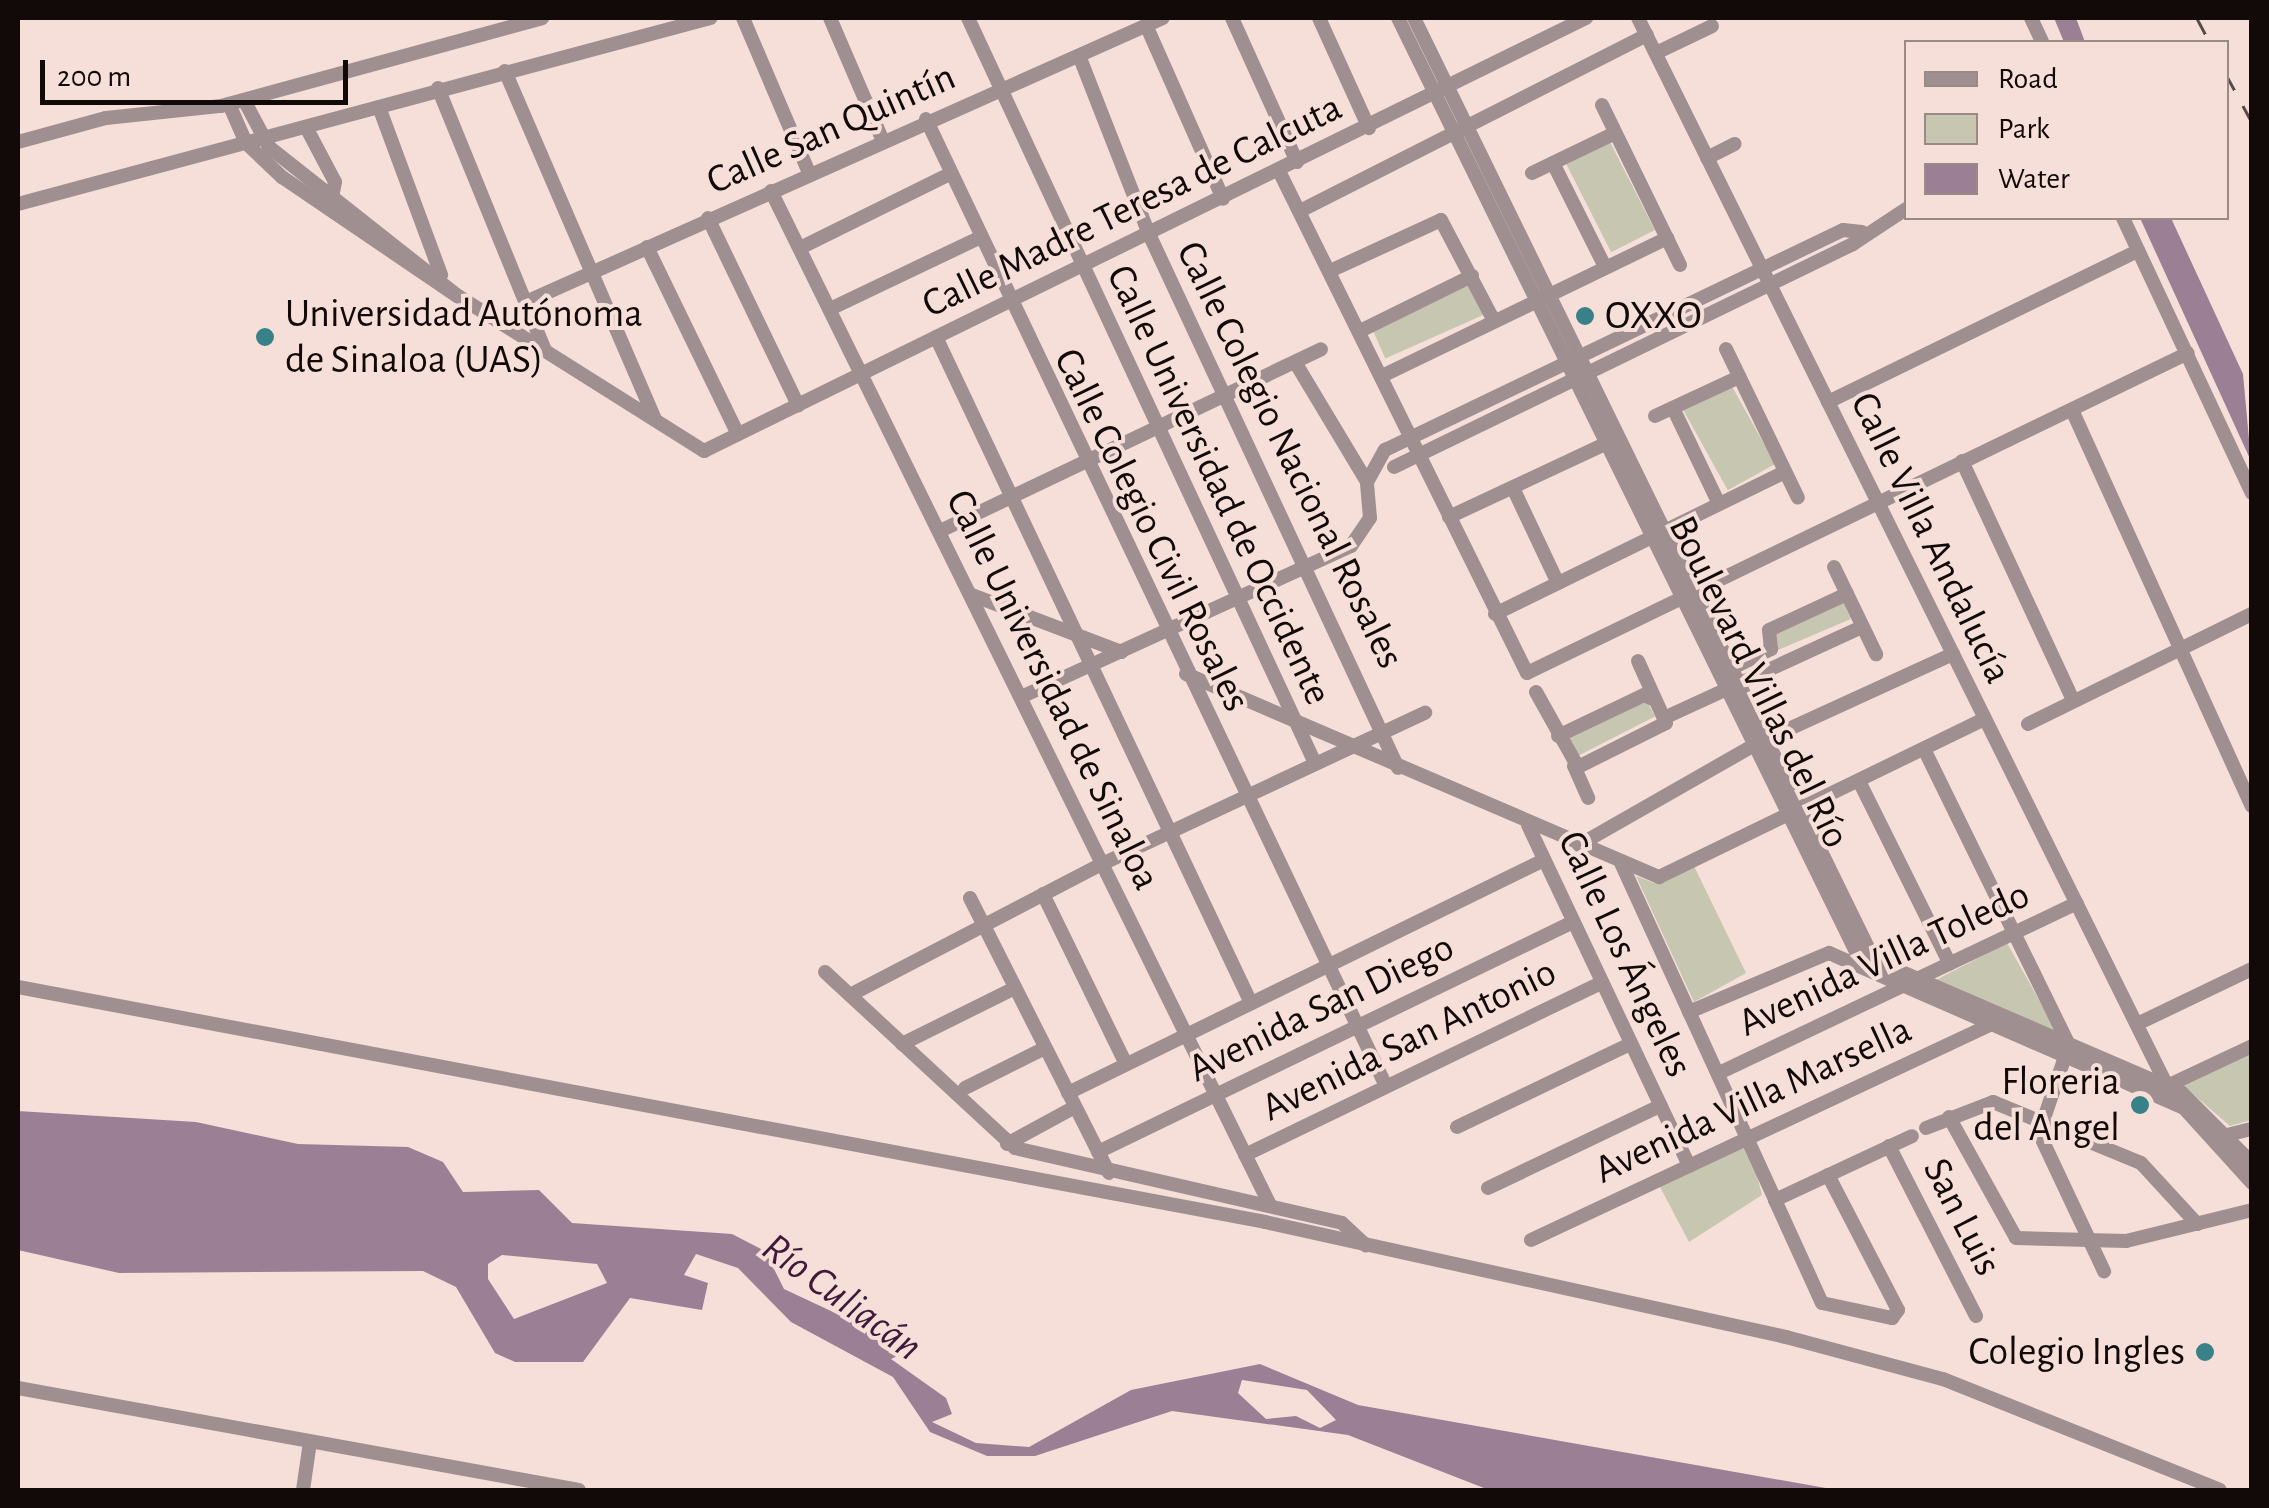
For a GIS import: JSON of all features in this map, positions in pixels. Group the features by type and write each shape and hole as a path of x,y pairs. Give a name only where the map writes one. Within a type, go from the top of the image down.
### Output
{"street":[{"path":"18,142 106,118 237,102 542,18"},
{"path":"18,204 438,88 710,18"},
{"path":"743,18 809,173"},
{"path":"830,18 882,139"},
{"name":"Calle Universidad de Occidente","path":"968,18 1079,268 1314,761"},
{"name":"Calle San Quintín","path":"526,302 882,139 1080,58 1163,18"},
{"path":"1232,18 1297,162"},
{"path":"1319,18 1369,128"},
{"name":"Boulevard Villas del Río","path":"1398,18 1440,94 1794,814 1874,960 1911,983"},
{"name":"Boulevard Villas del Río","path":"1414,18 1440,94"},
{"name":"Calle Madre Teresa de Calcuta","path":"655,420 704,451 1440,94 1586,18"},
{"name":"Calle Villa Andalucía","path":"1638,18 2137,1024 2165,1092"},
{"path":"1146,26 1223,199"},
{"path":"1656,53 1712,26"},
{"path":"1300,210 1647,35"},
{"name":"Calle Colegio Nacional Rosales","path":"1080,58 1149,234 1385,727 1398,768"},
{"path":"505,71 588,274 655,420"},
{"path":"438,88 546,350"},
{"path":"237,102 262,138 334,198 442,277"},
{"path":"237,102 246,143 325,212 655,420"},
{"path":"1602,105 1680,265"},
{"path":"379,107 442,277 453,295"},
{"name":"Calle Colegio Civil Rosales","path":"926,120 1007,302 1386,1086"},
{"path":"306,127 334,198"},
{"path":"1532,173 1615,133"},
{"path":"1707,158 1735,144"},
{"path":"1554,162 1605,267"},
{"path":"1279,171 1519,664 1533,673 2188,353"},
{"path":"800,248 950,174"},
{"name":"Calle Universidad de Sinaloa","path":"772,190 1270,1205"},
{"path":"325,212 334,198"},
{"path":"1394,467 1770,285 1904,210"},
{"path":"708,218 798,405"},
{"path":"1330,271 1435,220 1448,226 1494,321"},
{"path":"2123,220 2252,493"},
{"path":"1021,698 1310,568 1364,532 1366,482 1377,454 1842,230 1862,232"},
{"path":"830,310 978,238"},
{"path":"1382,376 1667,238"},
{"path":"646,247 738,434"},
{"path":"1828,402 2138,251"},
{"path":"1360,331 1472,276"},
{"path":"936,337 1251,1003"},
{"path":"1726,348 1798,498"},
{"path":"940,531 1321,349"},
{"path":"1295,362 1366,482"},
{"name":"Boulevard Villas del Río","path":"1579,377 1605,444 1656,535"},
{"path":"1655,416 1739,377"},
{"path":"1674,408 1720,504"},
{"path":"2072,410 2252,806"},
{"path":"1449,518 1605,444"},
{"path":"1962,461 2072,696"},
{"path":"1495,614 1785,472"},
{"path":"1512,488 1558,583"},
{"path":"1834,566 1876,654"},
{"path":"1773,655 1769,630 1847,594"},
{"path":"972,595 1121,652"},
{"path":"2028,724 2072,696 2252,614"},
{"path":"1664,718 1727,678 1773,655 1862,627"},
{"path":"1579,845 1758,743 1953,654"},
{"path":"1579,765 1662,728 1664,718 1638,661"},
{"path":"1186,674 1528,824 1664,877 1985,719"},
{"path":"1536,692 1558,736 1579,765 1588,798"},
{"path":"1558,736 1644,695 1656,701"},
{"path":"850,996 1169,831 1385,727 1425,713"},
{"path":"1924,749 2015,934 2067,1052 2039,1120 2104,1271"},
{"path":"1860,782 1950,964"},
{"name":"Boulevard Villas del Río","path":"1794,814 1864,968 1911,983 2165,1092 2232,1142 2252,1164"},
{"name":"Calle Los Ángeles","path":"1528,824 1689,1166"},
{"path":"1068,1093 1544,860"},
{"path":"1621,863 1750,1138 1762,1187 1775,1200 1822,1303 1892,1318 1895,1302 1828,1176"},
{"path":"1043,894 1126,1064"},
{"path":"970,898 1109,1174"},
{"name":"Avenida Villa Toledo","path":"1719,1073 2077,904"},
{"name":"Avenida San Diego","path":"1098,1152 1573,922"},
{"path":"1689,1012 1816,953 1864,968"},
{"path":"2137,1024 2252,970"},
{"path":"824,972 1008,1144 1109,1174 1270,1205 1351,1226 1366,1244"},
{"name":"Avenida San Antonio","path":"1245,1156 1601,983"},
{"path":"18,987 1366,1244 1943,1378 2220,1490"},
{"path":"902,1044 1015,988"},
{"name":"Avenida Villa Marsella","path":"1531,1240 1994,1019"},
{"path":"1456,1127 1630,1044"},
{"path":"2165,1092 2252,1046"},
{"path":"965,1088 1045,1048"},
{"path":"1775,1200 1988,1101 2154,1171 2197,1224"},
{"path":"1488,1188 1660,1106"},
{"path":"1008,1144 1076,1108"},
{"path":"1949,1117 2016,1238 2089,1242 2197,1224 2252,1210"},
{"path":"2232,1142 2252,1128"},
{"name":"Boulevard Villas del Río","path":"2232,1142 2252,1183"},
{"name":"San Luis","path":"1890,1146 1976,1316"},
{"path":"18,1388 580,1490"},
{"path":"303,1490 310,1442"}],"green space":[{"path":"1609,140 1655,230 1611,252 1565,162"},
{"path":"1473,280 1488,313 1385,358 1371,326"},
{"path":"1729,381 1775,464 1728,490 1682,407"},
{"path":"1841,596 1851,619 1774,651 1765,628"},
{"path":"1645,697 1655,717 1576,757 1566,737"},
{"path":"1693,864 1746,973 1694,1002 1636,876 1654,883"},
{"path":"2007,943 2057,1032 1936,980"},
{"path":"2251,1051 2251,1120 2230,1126 2179,1082"},
{"path":"1748,1141 1762,1195 1689,1242 1658,1183"}],"water":[{"path":"2054,18 2076,18 2084,40 2063,40"},
{"path":"2141,220 2172,220 2243,374 2251,461"},
{"path":"18,1111 196,1122 298,1144 408,1147 443,1162 463,1192 539,1190 572,1223 732,1234 765,1251 784,1289 912,1349 891,1359 946,1398 952,1414 932,1422 976,1443 1029,1447 1131,1390 1260,1364 1358,1405 1837,1490 1489,1490 1348,1435 1172,1411 1035,1456 987,1456 930,1432 893,1377 791,1322 738,1268 696,1254 684,1275 708,1283 702,1310 630,1298 583,1362 515,1362 495,1353 456,1287 423,1271 119,1273 18,1250","holes":["502,1255 597,1264 607,1283 514,1319 488,1279 488,1264","1242,1380 1307,1390 1336,1420 1320,1428 1296,1416 1266,1419 1238,1393"]}],"railway":[{"path":"2197,18 2209,40"},
{"path":"2229,80 2252,122"}],"place":[{"name":"OXXO","path":"1585,316"},
{"name":"Universidad Autónoma de Sinaloa (UAS)","path":"265,337"},
{"name":"Floreria del Angel","path":"2140,1105"},
{"name":"Colegio Ingles","path":"2205,1352"}],"water label":[{"name":"Río Culiacán","path":"842,1297"}]}
